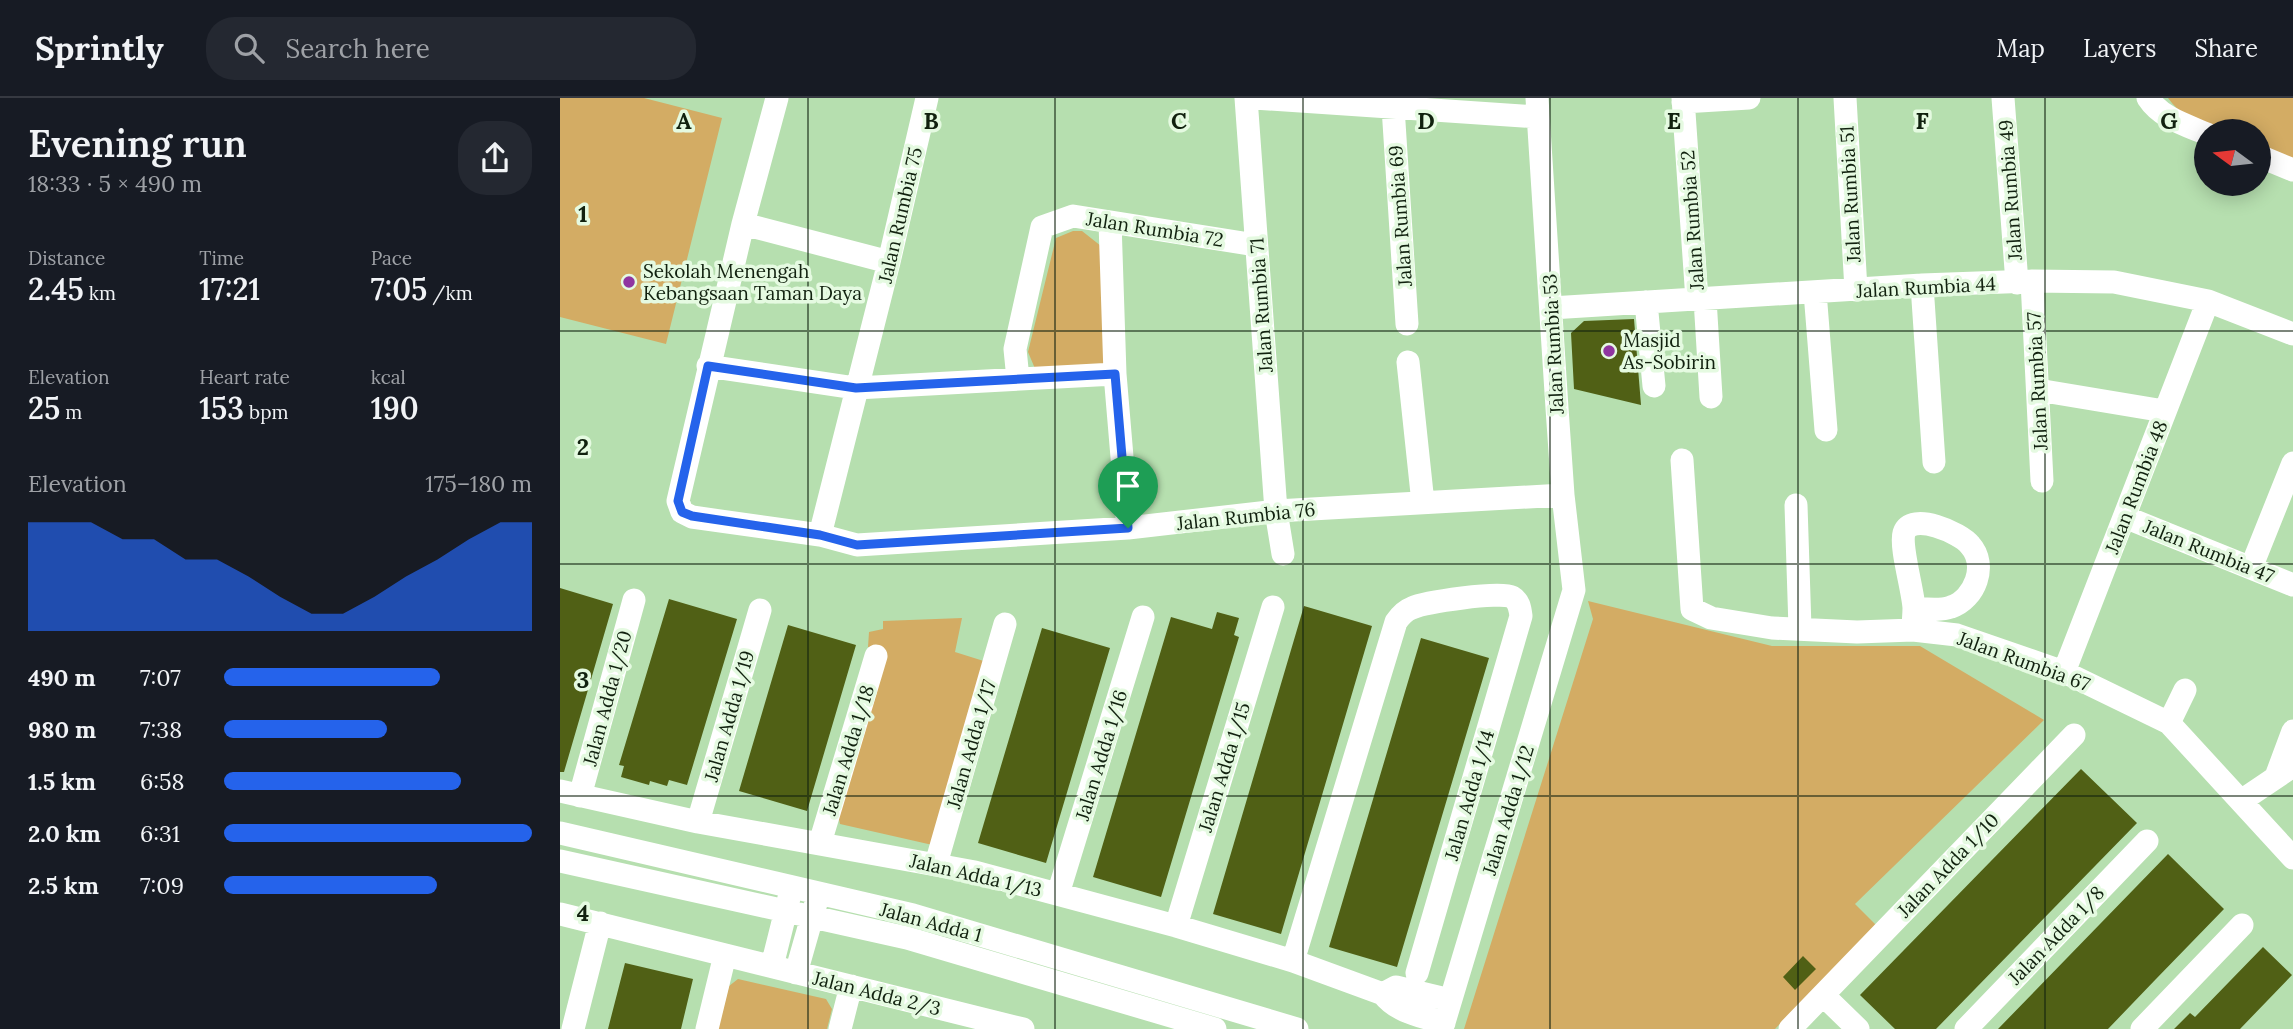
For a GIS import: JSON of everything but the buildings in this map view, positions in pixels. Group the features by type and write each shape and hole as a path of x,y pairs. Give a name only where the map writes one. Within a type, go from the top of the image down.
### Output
{"street":[{"path":"777,98 708,366 856,388 1115,374"},
{"name":"Jalan Rumbia 75","path":"820,535 927,98"},
{"name":"Jalan Rumbia 71","path":"1246,98 1276,511 1283,554"},
{"path":"1254,98 1393,107 1537,107"},
{"path":"1683,100 1749,98"},
{"name":"Jalan Rumbia 51","path":"1845,98 1856,290"},
{"name":"Jalan Rumbia 49","path":"2003,98 2024,282"},
{"path":"2148,98 2158,111 2194,128"},
{"name":"Jalan Rumbia 52","path":"1683,100 1711,397"},
{"name":"Jalan Rumbia 69","path":"1393,107 1407,324"},
{"name":"Jalan Rumbia 53","path":"1537,107 1563,495 1574,590"},
{"path":"2272,161 2293,170"},
{"name":"Jalan Rumbia 72","path":"1018,379 1015,349 1042,228 1073,216 1256,245"},
{"path":"1110,222 1115,374 1128,528"},
{"path":"743,224 889,262"},
{"name":"Jalan Rumbia 57","path":"2024,282 2038,390 2042,481"},
{"name":"Jalan Rumbia 44","path":"1551,308 1922,285 2113,282 2208,301 2293,334"},
{"path":"1922,285 1934,462"},
{"path":"1815,292 1826,430"},
{"name":"Jalan Rumbia 48","path":"2064,672 2208,301"},
{"path":"1646,302 1654,386"},
{"path":"1408,362 1423,503"},
{"name":"Jalan Rumbia 76","path":"708,366 678,501 682,512 692,516 820,535 857,545 1128,528 1276,511 1563,495"},
{"path":"2038,390 2164,411"},
{"name":"Jalan Rumbia 67","path":"1682,460 1692,608 1711,618 1772,628 1857,632 1913,619 2064,672 2169,723 2293,858"},
{"path":"2251,568 2293,463"},
{"path":"1796,505 1800,628"},
{"name":"Jalan Rumbia 47","path":"2125,517 2293,585"},
{"path":"1922,523 1946,530 1970,544 1977,559 1977,576 1972,591 1962,603 1913,619 1904,533 1912,524 1922,523"},
{"name":"Jalan Adda 1/12","path":"1443,1026 1574,590"},
{"name":"Jalan Adda 1/14","path":"1293,961 1396,622 1402,614 1422,604 1494,595 1512,597 1519,604 1521,616 1417,973"},
{"name":"Jalan Adda 1/20","path":"570,794 634,600"},
{"name":"Jalan Adda 1/15","path":"1176,926 1273,607"},
{"name":"Jalan Adda 1/19","path":"698,822 760,610"},
{"name":"Jalan Adda 1/16","path":"1058,894 1143,617"},
{"name":"Jalan Adda 1/17","path":"936,864 1005,624"},
{"name":"Jalan Adda 1/18","path":"820,844 876,656"},
{"path":"2169,723 2185,690"},
{"path":"2241,801 2285,770 2293,731"},
{"name":"Jalan Adda 1/10","path":"1790,1029 2074,735"},
{"name":"Jalan Adda 1/13","path":"570,794 698,822 975,872 1176,926 1293,961 1383,993"},
{"name":"Jalan Adda 1","path":"560,833 914,915 1297,1029"},
{"name":"Jalan Adda 1/8","path":"1965,1029 2147,841"},
{"name":"Jalan Adda 1","path":"560,861 907,938 1215,1029"},
{"path":"772,966 792,888"},
{"path":"796,973 818,894"},
{"path":"560,914 725,955 707,1029"},
{"path":"573,1029 600,923"},
{"path":"2142,1029 2242,925"},
{"name":"Jalan Adda 2/3","path":"725,955 851,986 977,1023 1023,1029"},
{"path":"840,1029 851,986"},
{"path":"1443,1026 1391,1004 1383,993 1396,987 1450,1000"},
{"path":"1823,995 1858,1029"}],"shaded area":[{"path":"560,98 644,98 722,118 666,344 560,317"},
{"path":"2168,98 2293,98 2293,161 2272,152 2272,119 2194,121 2177,109"},
{"path":"1073,231 1082,231 1101,246 1108,357 1101,369 1036,371 1028,352 1056,238"},
{"path":"1588,601 1772,646 1920,646 2044,720 1855,904 1876,925 1775,1029 1464,1029 1593,619"},
{"path":"962,618 955,652 990,663 937,846 840,824 838,815 887,652 868,647 869,632 883,629 883,621"},
{"path":"738,979 826,999 832,1009 827,1029 718,1029 729,986"}],"place":[{"name":"Sekolah Menengah Kebangsaan Taman Daya","path":"629,282"},
{"name":"Masjid As-Sobirin","path":"1609,351"}],"route":[{"path":"708,366 856,388 1115,374 1128,528 857,545 820,535 692,516 682,512 678,501 708,366"}]}
